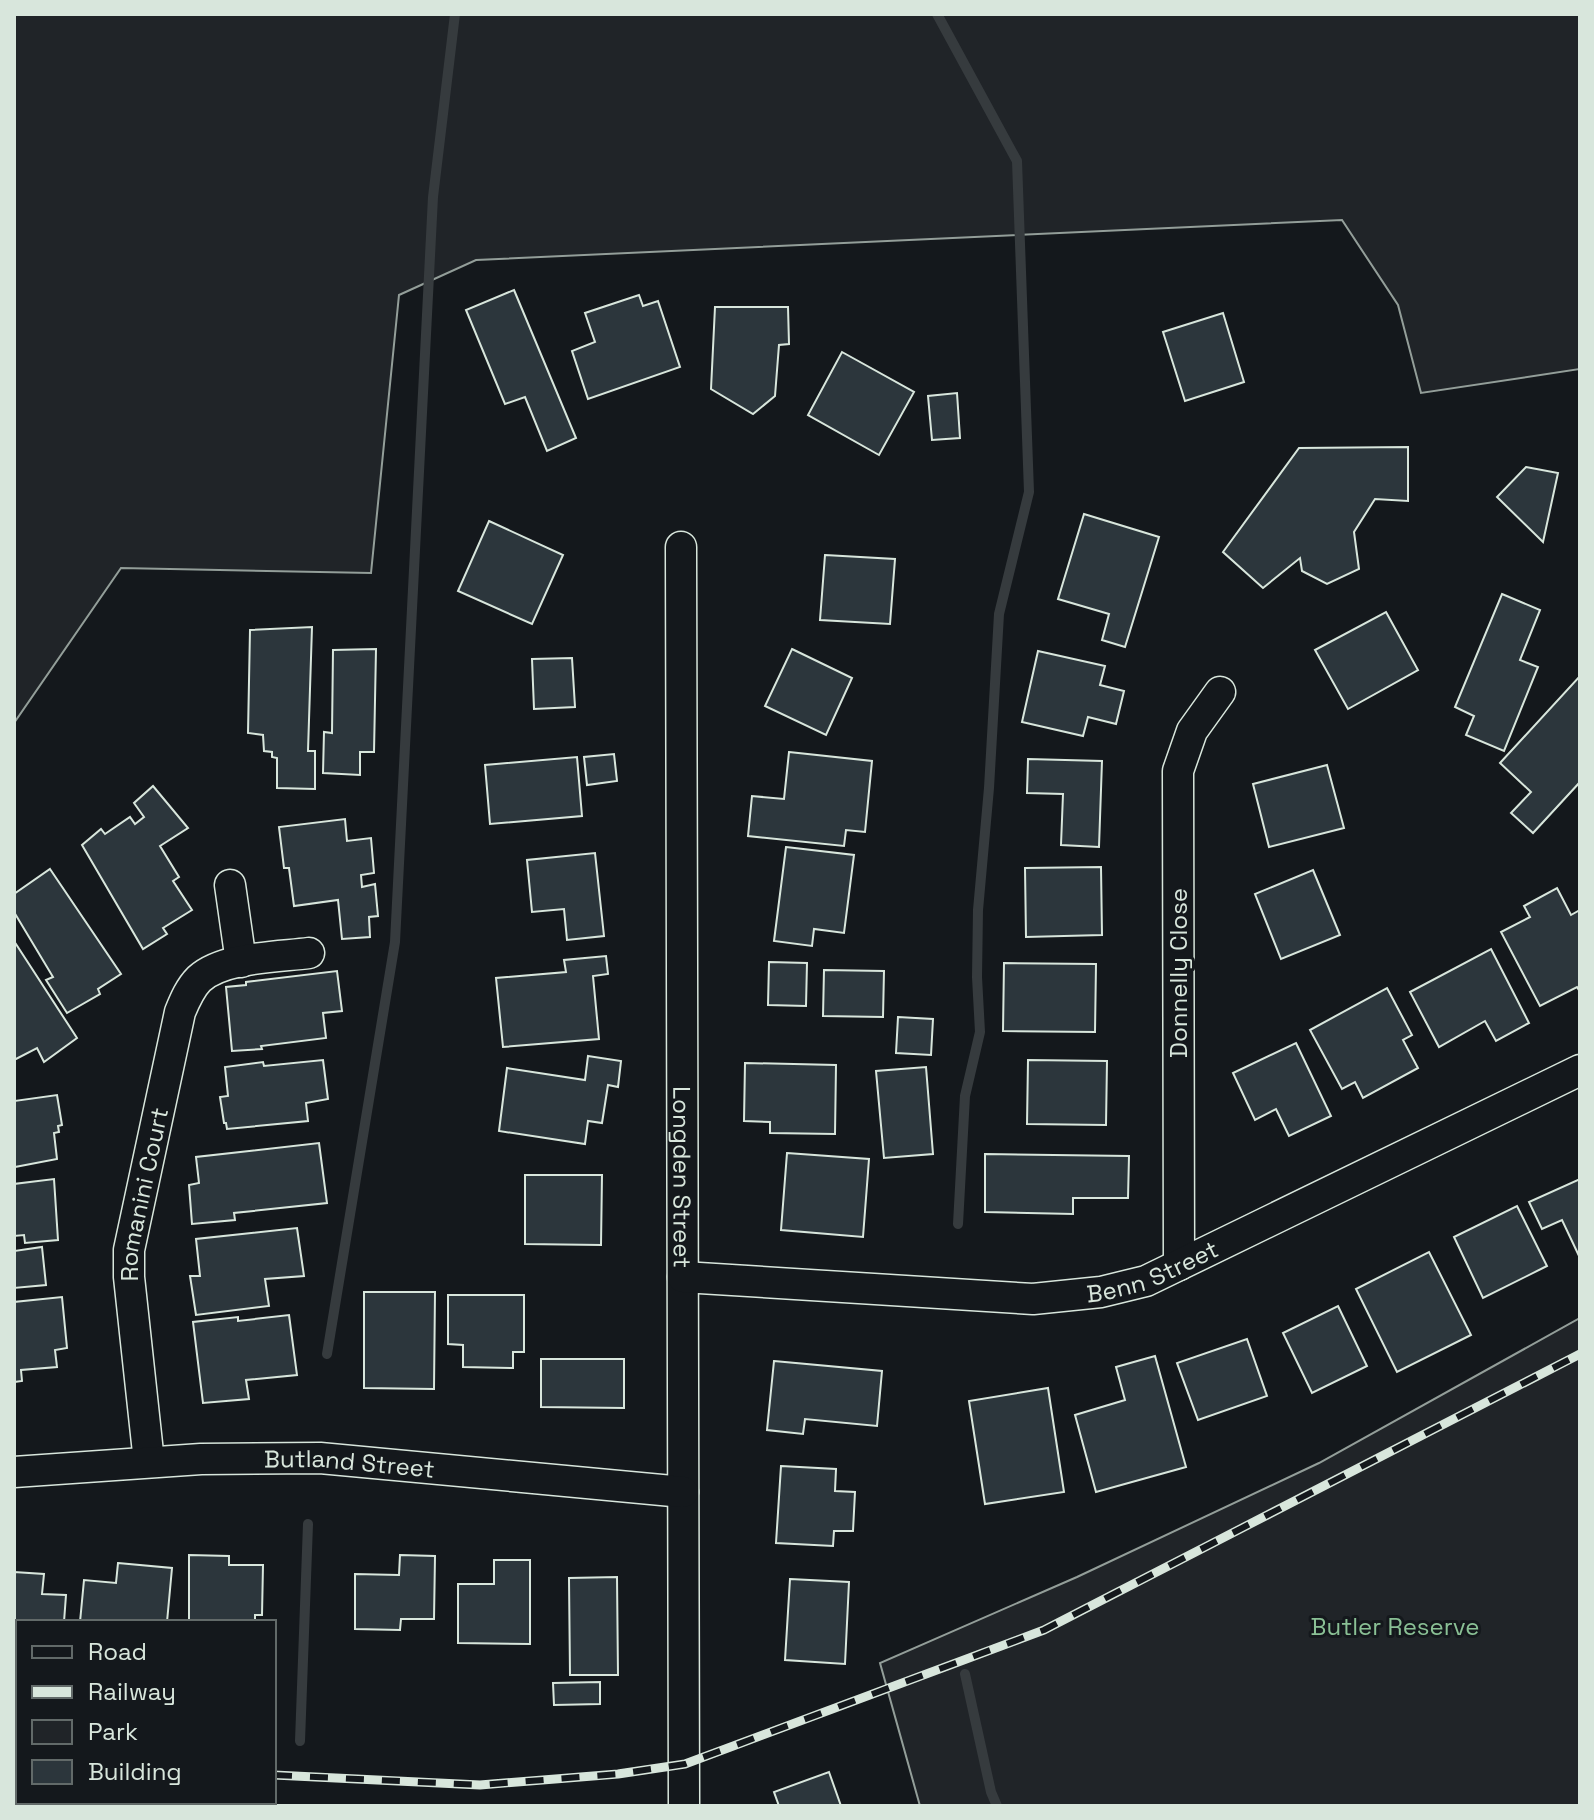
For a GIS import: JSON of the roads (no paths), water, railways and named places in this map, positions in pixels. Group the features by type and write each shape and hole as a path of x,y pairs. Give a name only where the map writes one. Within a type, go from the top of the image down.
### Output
{"street":[{"name":"Longden Street","path":"681,547 684,1806"},
{"name":"Donnelly Close","path":"1179,1265 1178,771 1192,731 1220,692"},
{"path":"230,885 241,962"},
{"name":"Romanini Court","path":"149,1462 129,1277 129,1250 180,1012 192,987 220,966 309,953"},
{"name":"Benn Street","path":"683,1277 1033,1299 1101,1292 1146,1281 1580,1070"},
{"name":"Butland Street","path":"14,1472 201,1459 320,1458 683,1492"}],"waterway":[{"path":"327,1354 395,942 433,197 455,14"},
{"path":"937,14 1017,161 1029,492 999,614 978,910 980,1032 965,1096 958,1224"},
{"path":"300,1741 308,1524"},
{"path":"965,1674 991,1792 997,1806"}],"railway":[{"path":"276,1775 480,1785 618,1774 685,1764 1044,1630 1580,1354"}],"park label":[{"name":"Butler Reserve","path":"1395,1626"}]}
